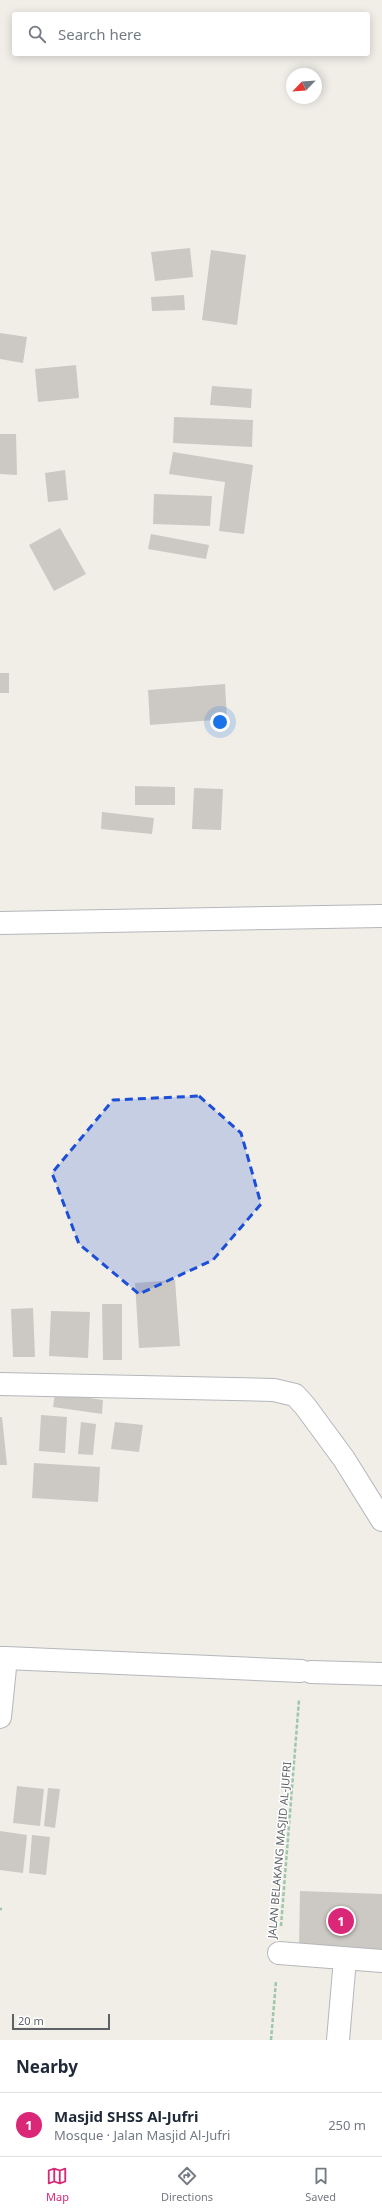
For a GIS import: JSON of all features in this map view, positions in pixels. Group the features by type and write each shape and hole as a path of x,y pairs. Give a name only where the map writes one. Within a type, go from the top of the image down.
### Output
{"street":[{"path":"0,923 382,916"},
{"path":"0,1384 274,1390 295,1395 320,1424 382,1520"},
{"path":"0,1717 3,1658 306,1672 382,1674"},
{"path":"279,1953 382,1961"},
{"path":"338,2040 345,1959"}],"path":[{"name":"JALAN BELAKANG MASJID AL-JUFRI","path":"271,2040 306,1672"}],"highlighted area":[{"path":"199,1096 241,1133 261,1204 213,1260 139,1294 79,1244 52,1173 113,1100"}],"building":[{"path":"190,248 193,277 155,281 151,252"},
{"path":"211,250 246,255 237,325 202,320"},
{"path":"184,295 185,310 152,311 151,297"},
{"path":"0,333 27,337 23,363 0,359"},
{"path":"76,365 79,398 38,402 35,369"},
{"path":"212,386 252,389 251,408 210,405"},
{"path":"174,417 253,420 252,447 173,443"},
{"path":"0,434 16,434 17,475 0,474"},
{"path":"173,452 253,465 244,534 219,531 225,482 169,474"},
{"path":"65,470 68,500 48,502 45,473"},
{"path":"154,494 212,496 210,526 153,524"},
{"path":"60,528 86,574 54,591 29,545"},
{"path":"151,534 209,545 206,559 148,549"},
{"path":"0,673 9,673 9,693 0,693"},
{"path":"225,684 227,719 150,725 148,690"},
{"path":"135,786 175,787 175,805 135,805"},
{"path":"194,788 223,789 221,830 192,829"},
{"path":"102,812 154,818 152,834 101,829"},
{"path":"175,1280 180,1346 139,1348 135,1283"},
{"path":"102,1304 122,1304 122,1360 103,1360"},
{"path":"33,1308 35,1357 13,1357 11,1309"},
{"path":"51,1311 90,1312 88,1358 49,1356"},
{"path":"55,1393 103,1400 102,1414 53,1407"},
{"path":"41,1415 67,1417 65,1453 39,1451"},
{"path":"0,1417 2,1417 7,1465 0,1465"},
{"path":"81,1422 96,1424 93,1455 78,1454"},
{"path":"115,1422 143,1425 139,1452 111,1449"},
{"path":"34,1463 100,1467 98,1502 32,1498"},
{"path":"17,1786 44,1789 40,1826 13,1823"},
{"path":"48,1788 60,1789 55,1828 44,1826"},
{"path":"0,1831 27,1835 23,1873 0,1870"},
{"path":"32,1835 50,1837 46,1875 29,1873"},
{"path":"300,1891 382,1894 382,1952 299,1949"}],"place":[{"name":"Masjid SHSS Al-Jufri","path":"341,1921"}]}
